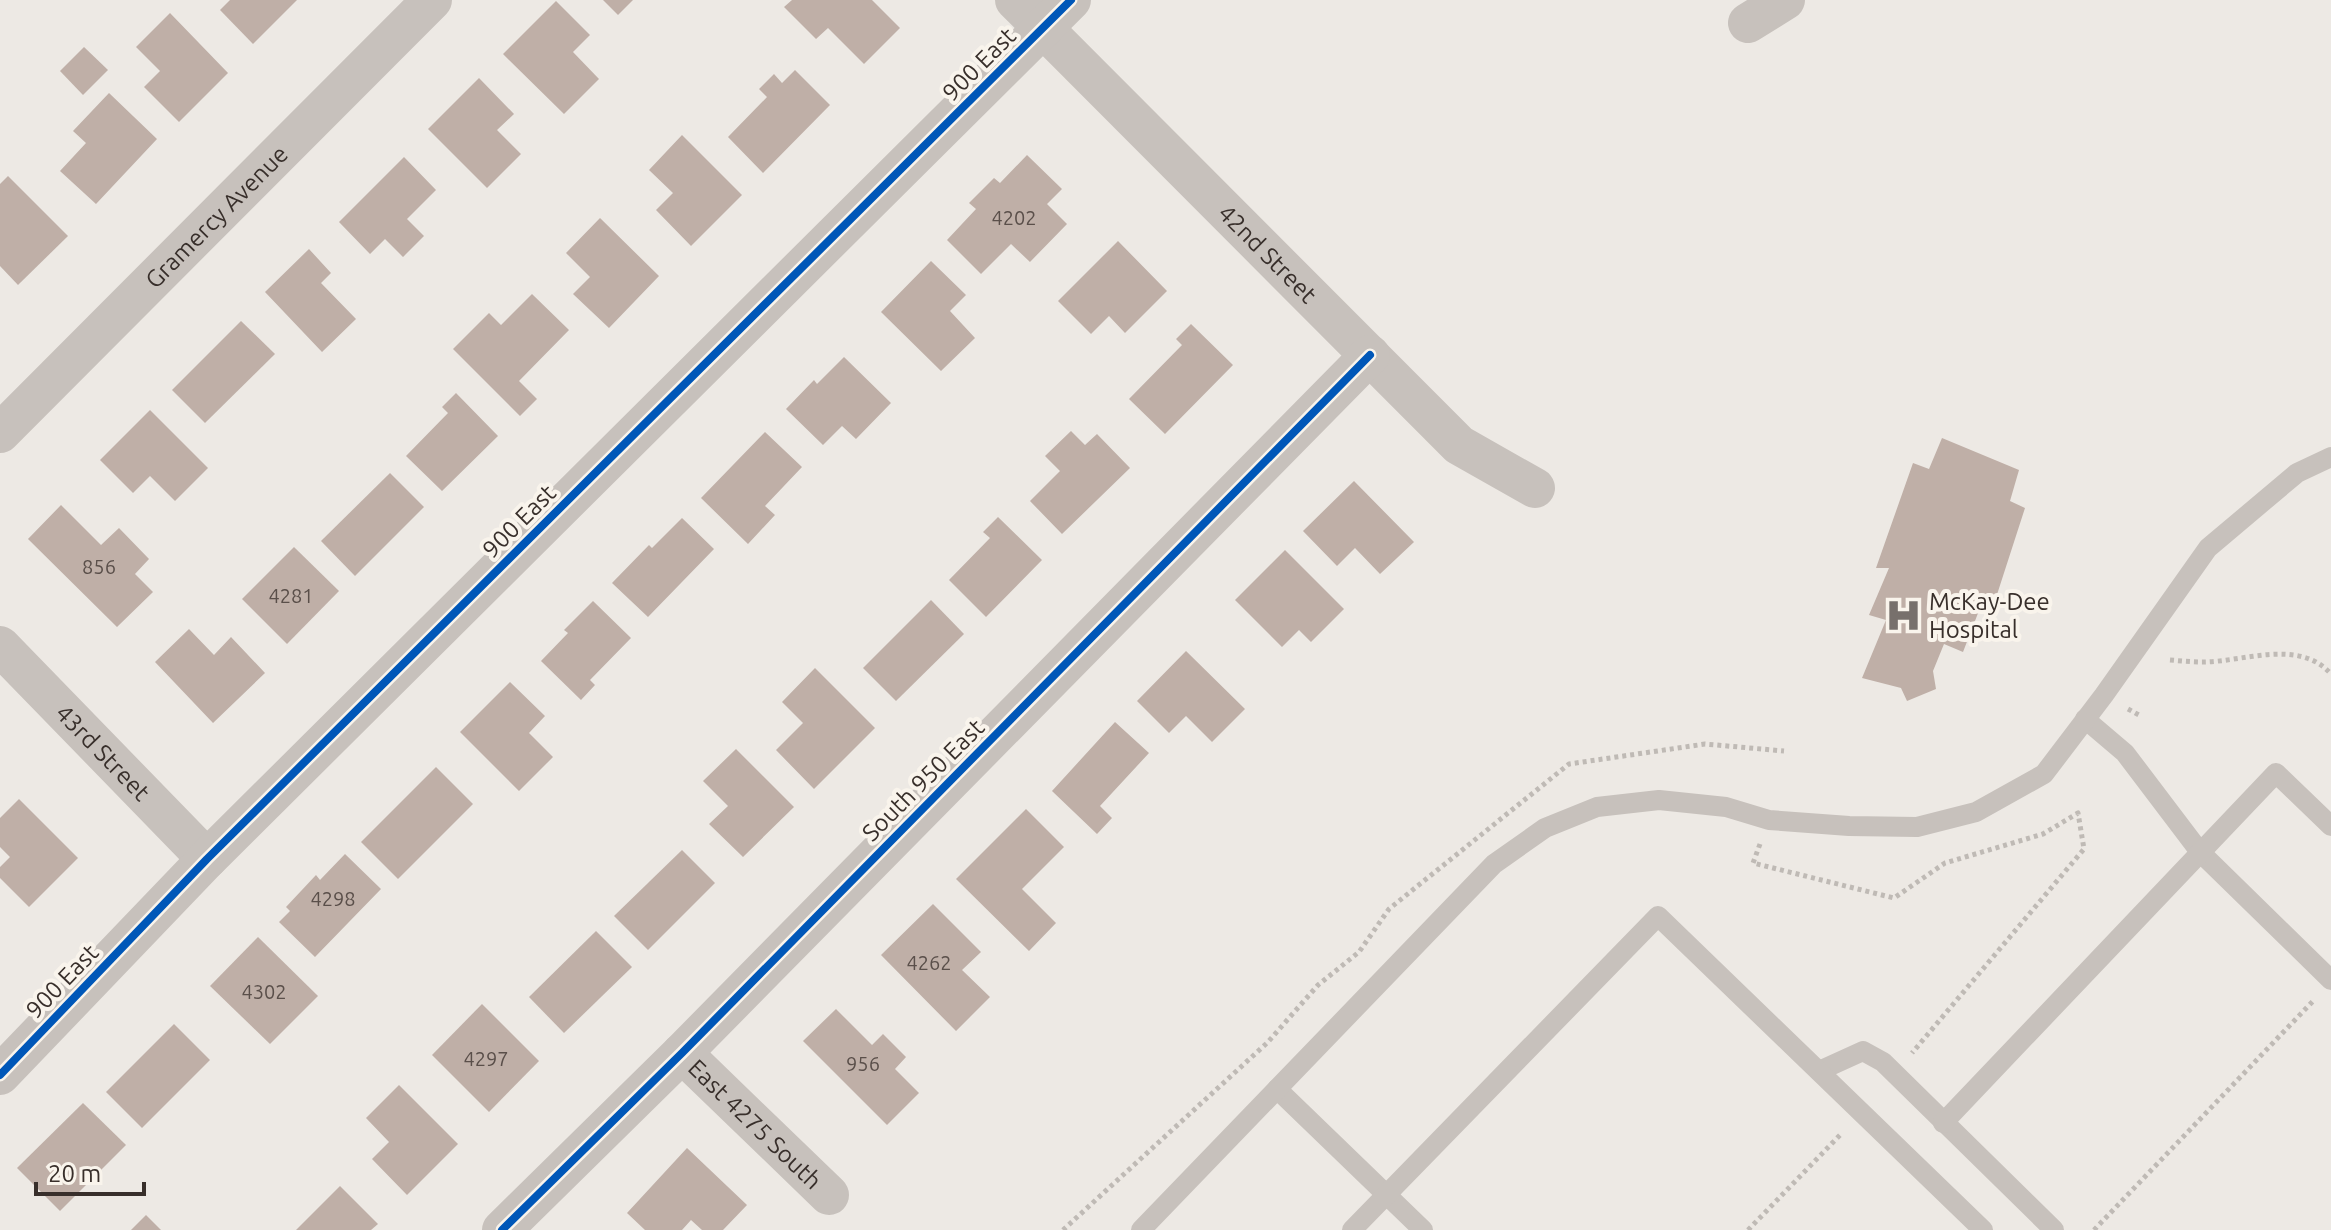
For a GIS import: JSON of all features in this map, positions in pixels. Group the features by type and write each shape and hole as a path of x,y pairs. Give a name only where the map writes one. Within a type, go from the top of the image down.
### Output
{"street":[{"name":"Gramercy Avenue","path":"0,433 432,0"},
{"name":"42nd Street","path":"1015,0 1459,445 1535,488"},
{"name":"900 East","path":"0,1075 207,859 1071,0"},
{"path":"1748,23 1785,0"},
{"name":"South 950 East","path":"502,1230 682,1053 1370,355"},
{"name":"43rd Street","path":"0,646 207,859"},
{"name":"East 4275 South","path":"682,1053 829,1195"}],"lane":[{"path":"1141,1230 1494,864 1545,828 1597,807 1659,800 1726,807 1769,820 1849,826 1917,827 1976,812 2044,774 2208,548 2297,473 2331,457"},
{"path":"2085,719 2125,753 2200,852 2331,980"},
{"path":"1943,1123 2276,773 2331,826"},
{"path":"1352,1230 1658,916 1983,1230"},
{"path":"1819,1071 1863,1051 1883,1062 2054,1230"},
{"path":"1277,1089 1423,1230"}],"path":[{"path":"2170,660 2204,662 2291,654 2322,663 2331,674"},
{"path":"1759,849 1753,863 1894,898 1945,863 2043,834 2078,813 2084,849 1894,1073"},
{"path":"2094,1230 2316,998"},
{"path":"1748,1230 1861,1112"}],"building":[{"path":"230,0 297,0 253,44 220,10"},
{"path":"603,0 633,0 618,15"},
{"path":"792,0 872,0 900,28 864,64 828,28 816,39 784,7"},
{"path":"556,1 590,35 573,52 599,79 564,114 503,54"},
{"path":"170,13 228,73 179,122 144,87 160,71 136,47"},
{"path":"84,47 108,70 83,95 60,71"},
{"path":"795,70 830,105 763,173 728,137 767,97 759,89 774,74 782,83"},
{"path":"479,78 514,114 497,130 521,154 487,188 428,129"},
{"path":"109,93 157,139 96,204 60,171 86,143 73,131"},
{"path":"682,135 742,195 691,246 656,210 673,193 649,170"},
{"path":"1027,155 1062,189 1047,204 1067,224 1030,262 1011,244 981,274 947,240 976,209 969,203 994,178 1000,183"},
{"path":"404,157 436,190 407,219 424,236 403,257 385,239 370,254 339,222"},
{"path":"8,176 68,236 18,285 0,266 0,184"},
{"path":"600,218 659,276 609,328 573,294 590,277 566,253"},
{"path":"1118,241 1167,291 1125,333 1109,316 1091,334 1058,301"},
{"path":"309,249 331,273 321,283 356,319 322,352 265,292"},
{"path":"931,261 966,295 950,311 975,338 941,371 881,312"},
{"path":"532,294 569,330 519,381 537,399 520,416 453,349 489,313 501,325"},
{"path":"241,321 275,354 205,423 172,390"},
{"path":"1191,324 1233,365 1165,434 1129,399 1182,345 1176,339"},
{"path":"844,357 891,403 856,439 842,426 823,445 786,409 814,380 817,384"},
{"path":"456,393 498,436 442,491 406,456 448,413 442,407"},
{"path":"150,410 208,468 175,501 150,476 133,493 100,460"},
{"path":"1071,431 1085,445 1097,434 1130,468 1062,534 1030,501 1060,471 1045,456"},
{"path":"765,432 802,467 765,506 775,515 748,544 701,498"},
{"path":"1942,438 2019,470 2010,501 2025,508 1992,610 1980,608 1963,652 1944,644 1933,671 1936,689 1907,701 1901,688 1862,678 1886,620 1869,615 1889,568 1876,568 1913,463 1929,469"},
{"path":"390,473 424,507 355,576 321,541"},
{"path":"1354,481 1414,542 1380,574 1355,548 1337,566 1303,531"},
{"path":"61,505 101,545 119,528 149,559 135,574 153,592 117,627 28,539"},
{"path":"998,517 1042,560 986,617 949,580 990,538 983,532"},
{"path":"682,518 714,549 648,617 612,583 649,545 652,548"},
{"path":"294,547 339,591 287,644 242,599"},
{"path":"1285,550 1344,609 1311,642 1299,630 1282,647 1235,600"},
{"path":"931,600 964,634 896,701 863,668"},
{"path":"593,601 631,638 590,680 595,685 581,700 541,661 568,633 564,630"},
{"path":"189,629 214,655 231,637 265,673 213,723 155,662"},
{"path":"1186,651 1245,709 1212,742 1186,716 1169,733 1137,701"},
{"path":"815,668 875,728 814,789 776,750 803,723 782,702"},
{"path":"510,682 545,716 529,733 553,757 519,791 460,732"},
{"path":"1115,722 1149,753 1100,806 1112,818 1097,834 1052,791"},
{"path":"736,749 794,807 743,857 709,824 728,806 703,781"},
{"path":"436,767 473,804 398,879 361,842"},
{"path":"19,799 78,858 29,907 0,878 0,867 10,857 0,847 0,818"},
{"path":"1026,809 1064,847 1022,889 1056,923 1029,951 956,879"},
{"path":"682,850 715,883 648,950 614,916"},
{"path":"345,854 381,889 315,957 279,922 290,911 286,907 316,875 320,880"},
{"path":"933,904 981,952 962,970 990,997 956,1031 881,955"},
{"path":"596,931 632,967 564,1033 529,997"},
{"path":"258,937 318,996 270,1044 210,986"},
{"path":"482,1004 539,1061 489,1112 432,1055"},
{"path":"836,1009 872,1045 883,1034 906,1057 895,1069 919,1093 887,1125 803,1041"},
{"path":"174,1024 210,1060 142,1128 106,1092"},
{"path":"399,1085 458,1144 407,1195 372,1159 389,1142 366,1118"},
{"path":"83,1103 126,1145 60,1211 17,1168"},
{"path":"687,1148 747,1205 723,1230 702,1230 691,1220 682,1230 645,1230 627,1213"},
{"path":"340,1186 378,1224 371,1230 296,1230"},
{"path":"146,1215 161,1230 131,1230"}],"cycle path":[{"path":"0,1075 207,859 1071,0"},
{"path":"502,1230 682,1053 1370,355"}],"place":[{"name":"McKay-Dee Hospital","path":"1903,615"}]}
